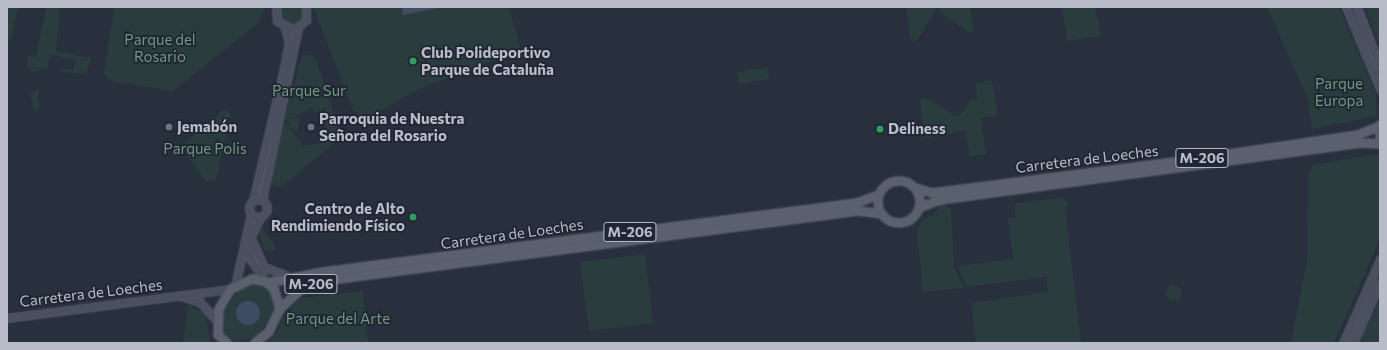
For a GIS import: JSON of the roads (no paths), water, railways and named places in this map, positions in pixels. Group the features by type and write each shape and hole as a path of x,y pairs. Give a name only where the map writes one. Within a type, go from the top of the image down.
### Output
{"main road":[{"name":"M-206","path":"1380,126 1380,137"},
{"name":"Carretera de Loeches","path":"916,188 932,193 1175,162 1358,135 1380,126"},
{"name":"Carretera de Loeches","path":"919,208 942,200 1359,143 1380,144"},
{"name":"M-206","path":"878,195 884,186 897,180 916,188"},
{"path":"916,188 919,208"},
{"name":"Carretera de Loeches","path":"267,282 857,203 878,195"},
{"path":"878,195 881,214"},
{"name":"M-206","path":"881,214 890,221 903,223 910,220 919,208"},
{"name":"Carretera de Loeches","path":"280,309 304,287 323,281 858,211 881,214"},
{"name":"M-206","path":"233,287 252,279 267,282 279,298 280,309 269,332 255,343"},
{"path":"227,343 218,339 216,320 233,287"}],"street":[{"path":"233,287 251,214 249,207 253,201 289,43 285,28 277,21 276,7"},
{"path":"267,282 249,257 251,236 260,218 268,211 262,200 298,27 307,17 306,7"},
{"path":"1346,7 1380,89"},
{"path":"1357,7 1380,68"},
{"path":"285,28 298,27"},
{"path":"253,201 262,200"},
{"path":"251,214 260,218"},
{"path":"251,236 264,267 296,279"},
{"path":"1343,343 1380,259"},
{"path":"1353,343 1380,283"},
{"name":"Carretera de Loeches","path":"7,318 179,296 233,287"},
{"name":"Carretera de Loeches","path":"179,296 200,302 216,320"}],"water":[{"path":"402,7 443,7 403,15"},
{"path":"248,301 257,304 260,313 257,322 248,325 239,322 236,313 239,304"}],"place":[{"name":"Club Polideportivo Parque de Cataluña","path":"413,61"},
{"name":"Jemabón","path":"169,127"},
{"name":"Parroquia de Nuestra Señora del Rosario","path":"311,127"},
{"name":"Deliness","path":"880,129"},
{"name":"Centro de Alto Rendimiendo Físico","path":"413,217"}],"park label":[{"name":"Parque del Rosario","path":"160,48"},
{"name":"Parque Sur","path":"309,91"},
{"name":"Parque Europa","path":"1339,92"},
{"name":"Parque Polis","path":"205,149"},
{"name":"Parque del Arte","path":"338,319"}]}
